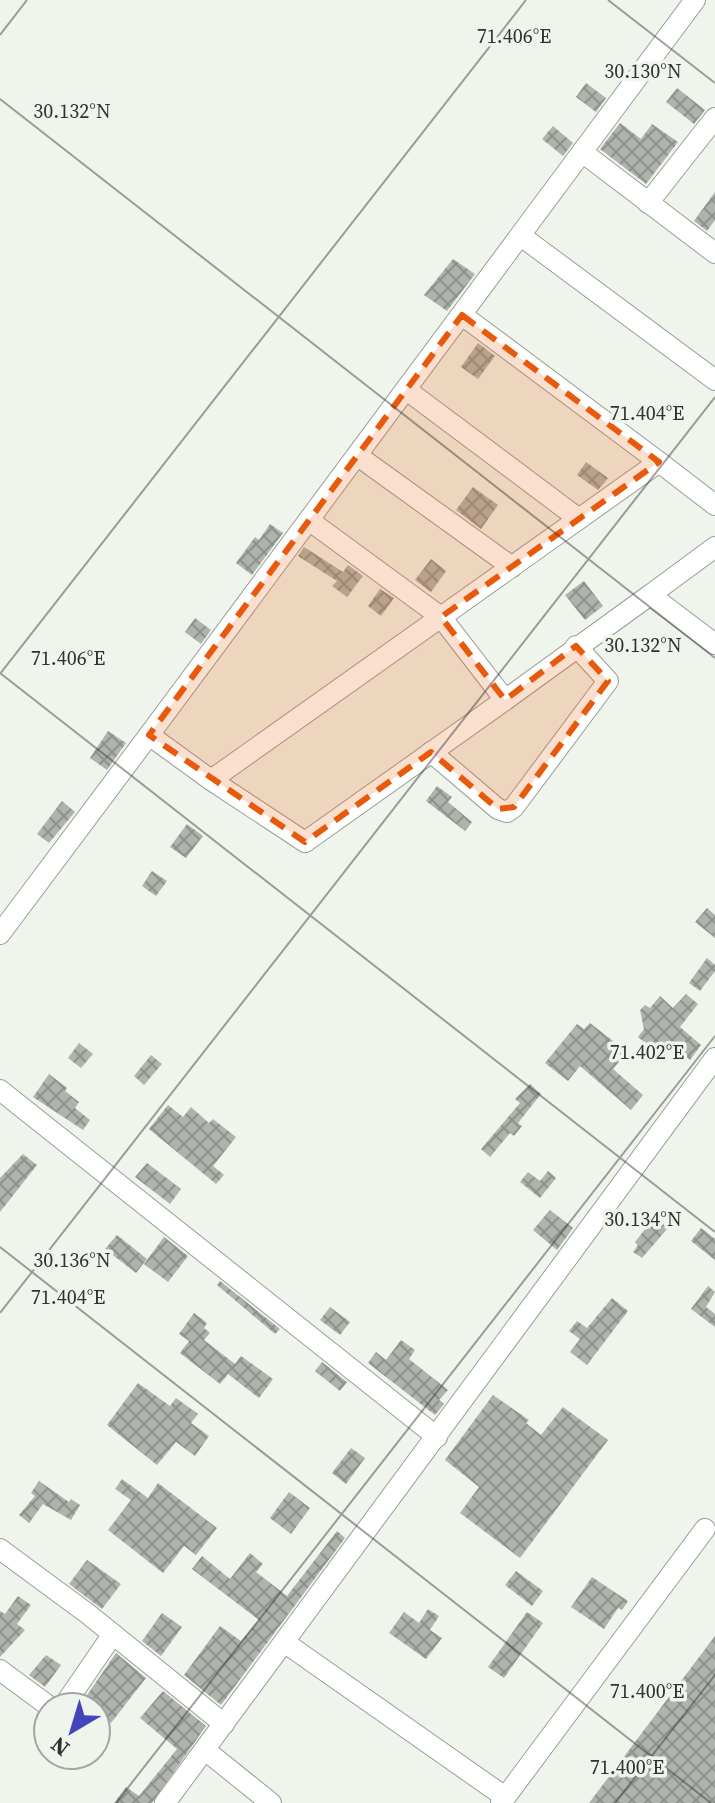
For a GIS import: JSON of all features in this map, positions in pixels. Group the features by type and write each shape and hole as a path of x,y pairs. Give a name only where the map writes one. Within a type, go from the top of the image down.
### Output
{"street":[{"path":"0,934 408,391 695,0"},
{"path":"648,203 715,118"},
{"path":"582,152 715,253"},
{"path":"521,236 715,380"},
{"path":"462,315 715,505"},
{"path":"408,391 579,519"},
{"path":"358,456 512,567"},
{"path":"211,780 659,462"},
{"path":"310,521 441,617 505,700"},
{"path":"149,735 305,842 715,547"},
{"path":"650,595 715,644"},
{"path":"431,752 498,809 507,812 514,807 608,681 576,646"},
{"path":"165,1803 715,1058"},
{"path":"0,1090 437,1437"},
{"path":"284,1642 503,1800 705,1529"},
{"path":"0,1549 113,1634 224,1724"},
{"path":"74,1691 113,1634"},
{"path":"0,1670 32,1694"},
{"path":"205,1750 271,1803"}],"highlighted area":[{"path":"462,315 659,462 441,617 505,700 576,646 608,681 514,807 498,809 431,752 305,842 149,735"}],"building":[{"path":"586,83 606,98 596,112 576,97"},
{"path":"677,88 705,110 694,124 666,102"},
{"path":"620,123 641,139 652,124 678,142 646,184 600,149"},
{"path":"553,126 573,143 563,156 542,139"},
{"path":"715,192 715,220 707,231 694,221"},
{"path":"453,259 475,274 447,311 424,295"},
{"path":"478,343 495,356 478,379 461,367"},
{"path":"586,462 608,478 598,490 577,475"},
{"path":"473,487 498,505 481,529 456,510"},
{"path":"270,524 283,533 252,575 236,563 255,537 259,540"},
{"path":"304,547 343,572 348,565 363,576 347,597 332,586 337,581 298,556"},
{"path":"431,559 446,571 431,592 415,580"},
{"path":"584,581 603,606 585,620 565,595"},
{"path":"380,589 394,598 381,616 368,606"},
{"path":"195,618 211,630 201,644 185,632"},
{"path":"108,731 126,743 107,770 90,758"},
{"path":"437,786 452,797 448,802 472,822 465,831 426,801"},
{"path":"62,801 75,812 49,843 37,834"},
{"path":"187,824 203,836 186,858 170,847"},
{"path":"152,871 167,881 156,896 142,886"},
{"path":"707,908 715,915 715,938 695,922"},
{"path":"707,958 715,965 715,971 700,991 689,983"},
{"path":"686,994 698,1004 680,1027 701,1045 690,1060 668,1042 659,1054 638,1037 644,1029 640,1010 645,1005 650,1008 660,996 673,1008"},
{"path":"590,1023 627,1052 613,1069 643,1095 631,1110 580,1066 568,1081 545,1063 577,1024 584,1029"},
{"path":"79,1043 93,1054 81,1068 68,1058"},
{"path":"151,1055 162,1064 144,1085 134,1076"},
{"path":"49,1074 67,1088 65,1091 79,1102 75,1108 90,1120 83,1130 33,1097"},
{"path":"530,1084 541,1094 518,1123 522,1126 514,1136 510,1133 490,1157 481,1149 520,1103 515,1099"},
{"path":"168,1105 183,1117 191,1107 209,1123 213,1119 236,1137 213,1166 224,1175 216,1184 149,1129"},
{"path":"23,1154 37,1165 0,1212 0,1178"},
{"path":"147,1163 181,1189 170,1204 135,1177"},
{"path":"548,1171 556,1178 540,1198 520,1182 528,1172 540,1181"},
{"path":"550,1210 573,1228 557,1250 533,1230"},
{"path":"648,1212 668,1228 642,1258 633,1252 638,1245 635,1242 646,1228 639,1223"},
{"path":"701,1228 715,1239 715,1260 691,1241"},
{"path":"117,1235 147,1259 136,1273 105,1249"},
{"path":"164,1237 188,1256 168,1282 144,1264"},
{"path":"220,1281 280,1329 275,1334 217,1285"},
{"path":"708,1286 715,1292 706,1307 715,1314 715,1327 691,1309"},
{"path":"612,1298 628,1311 587,1365 570,1352 580,1339 569,1331 577,1321 587,1328"},
{"path":"330,1307 350,1322 340,1335 320,1320"},
{"path":"194,1313 207,1323 204,1328 210,1333 204,1340 235,1364 241,1356 273,1379 259,1398 228,1374 220,1384 180,1353 189,1341 179,1334"},
{"path":"401,1340 415,1350 409,1359 448,1390 439,1400 444,1404 435,1415 368,1363 376,1352 386,1360"},
{"path":"322,1362 347,1382 340,1391 315,1371"},
{"path":"138,1383 170,1406 176,1398 198,1414 191,1423 209,1436 195,1456 176,1442 157,1465 107,1425"},
{"path":"493,1395 529,1420 526,1423 541,1435 563,1407 608,1440 520,1558 460,1513 479,1487 445,1460"},
{"path":"351,1448 365,1458 346,1484 332,1473"},
{"path":"122,1479 148,1498 158,1483 217,1528 196,1555 184,1546 163,1573 108,1530 131,1500 115,1489"},
{"path":"39,1481 69,1502 71,1499 80,1505 71,1520 43,1504 29,1523 19,1515 35,1496 31,1493"},
{"path":"289,1492 310,1508 291,1534 270,1518"},
{"path":"337,1531 345,1538 221,1705 184,1675 220,1626 241,1641 259,1620 192,1569 202,1556 230,1579 250,1553 263,1564 256,1572 287,1596"},
{"path":"87,1560 121,1584 102,1609 69,1584"},
{"path":"516,1571 543,1591 532,1606 505,1585"},
{"path":"592,1577 628,1601 622,1610 618,1608 604,1629 571,1607"},
{"path":"18,1596 31,1605 17,1624 25,1630 0,1657 0,1611 5,1614"},
{"path":"428,1609 439,1616 430,1630 442,1638 426,1659 389,1633 404,1612 419,1623"},
{"path":"527,1612 543,1623 504,1678 488,1667"},
{"path":"162,1613 182,1627 161,1656 142,1641"},
{"path":"715,1636 715,1803 589,1803"},
{"path":"116,1653 146,1678 112,1722 112,1691 90,1691"},
{"path":"46,1655 61,1665 45,1687 29,1675"},
{"path":"163,1691 206,1726 152,1803 114,1803 126,1787 139,1796 177,1749 140,1718"}]}
